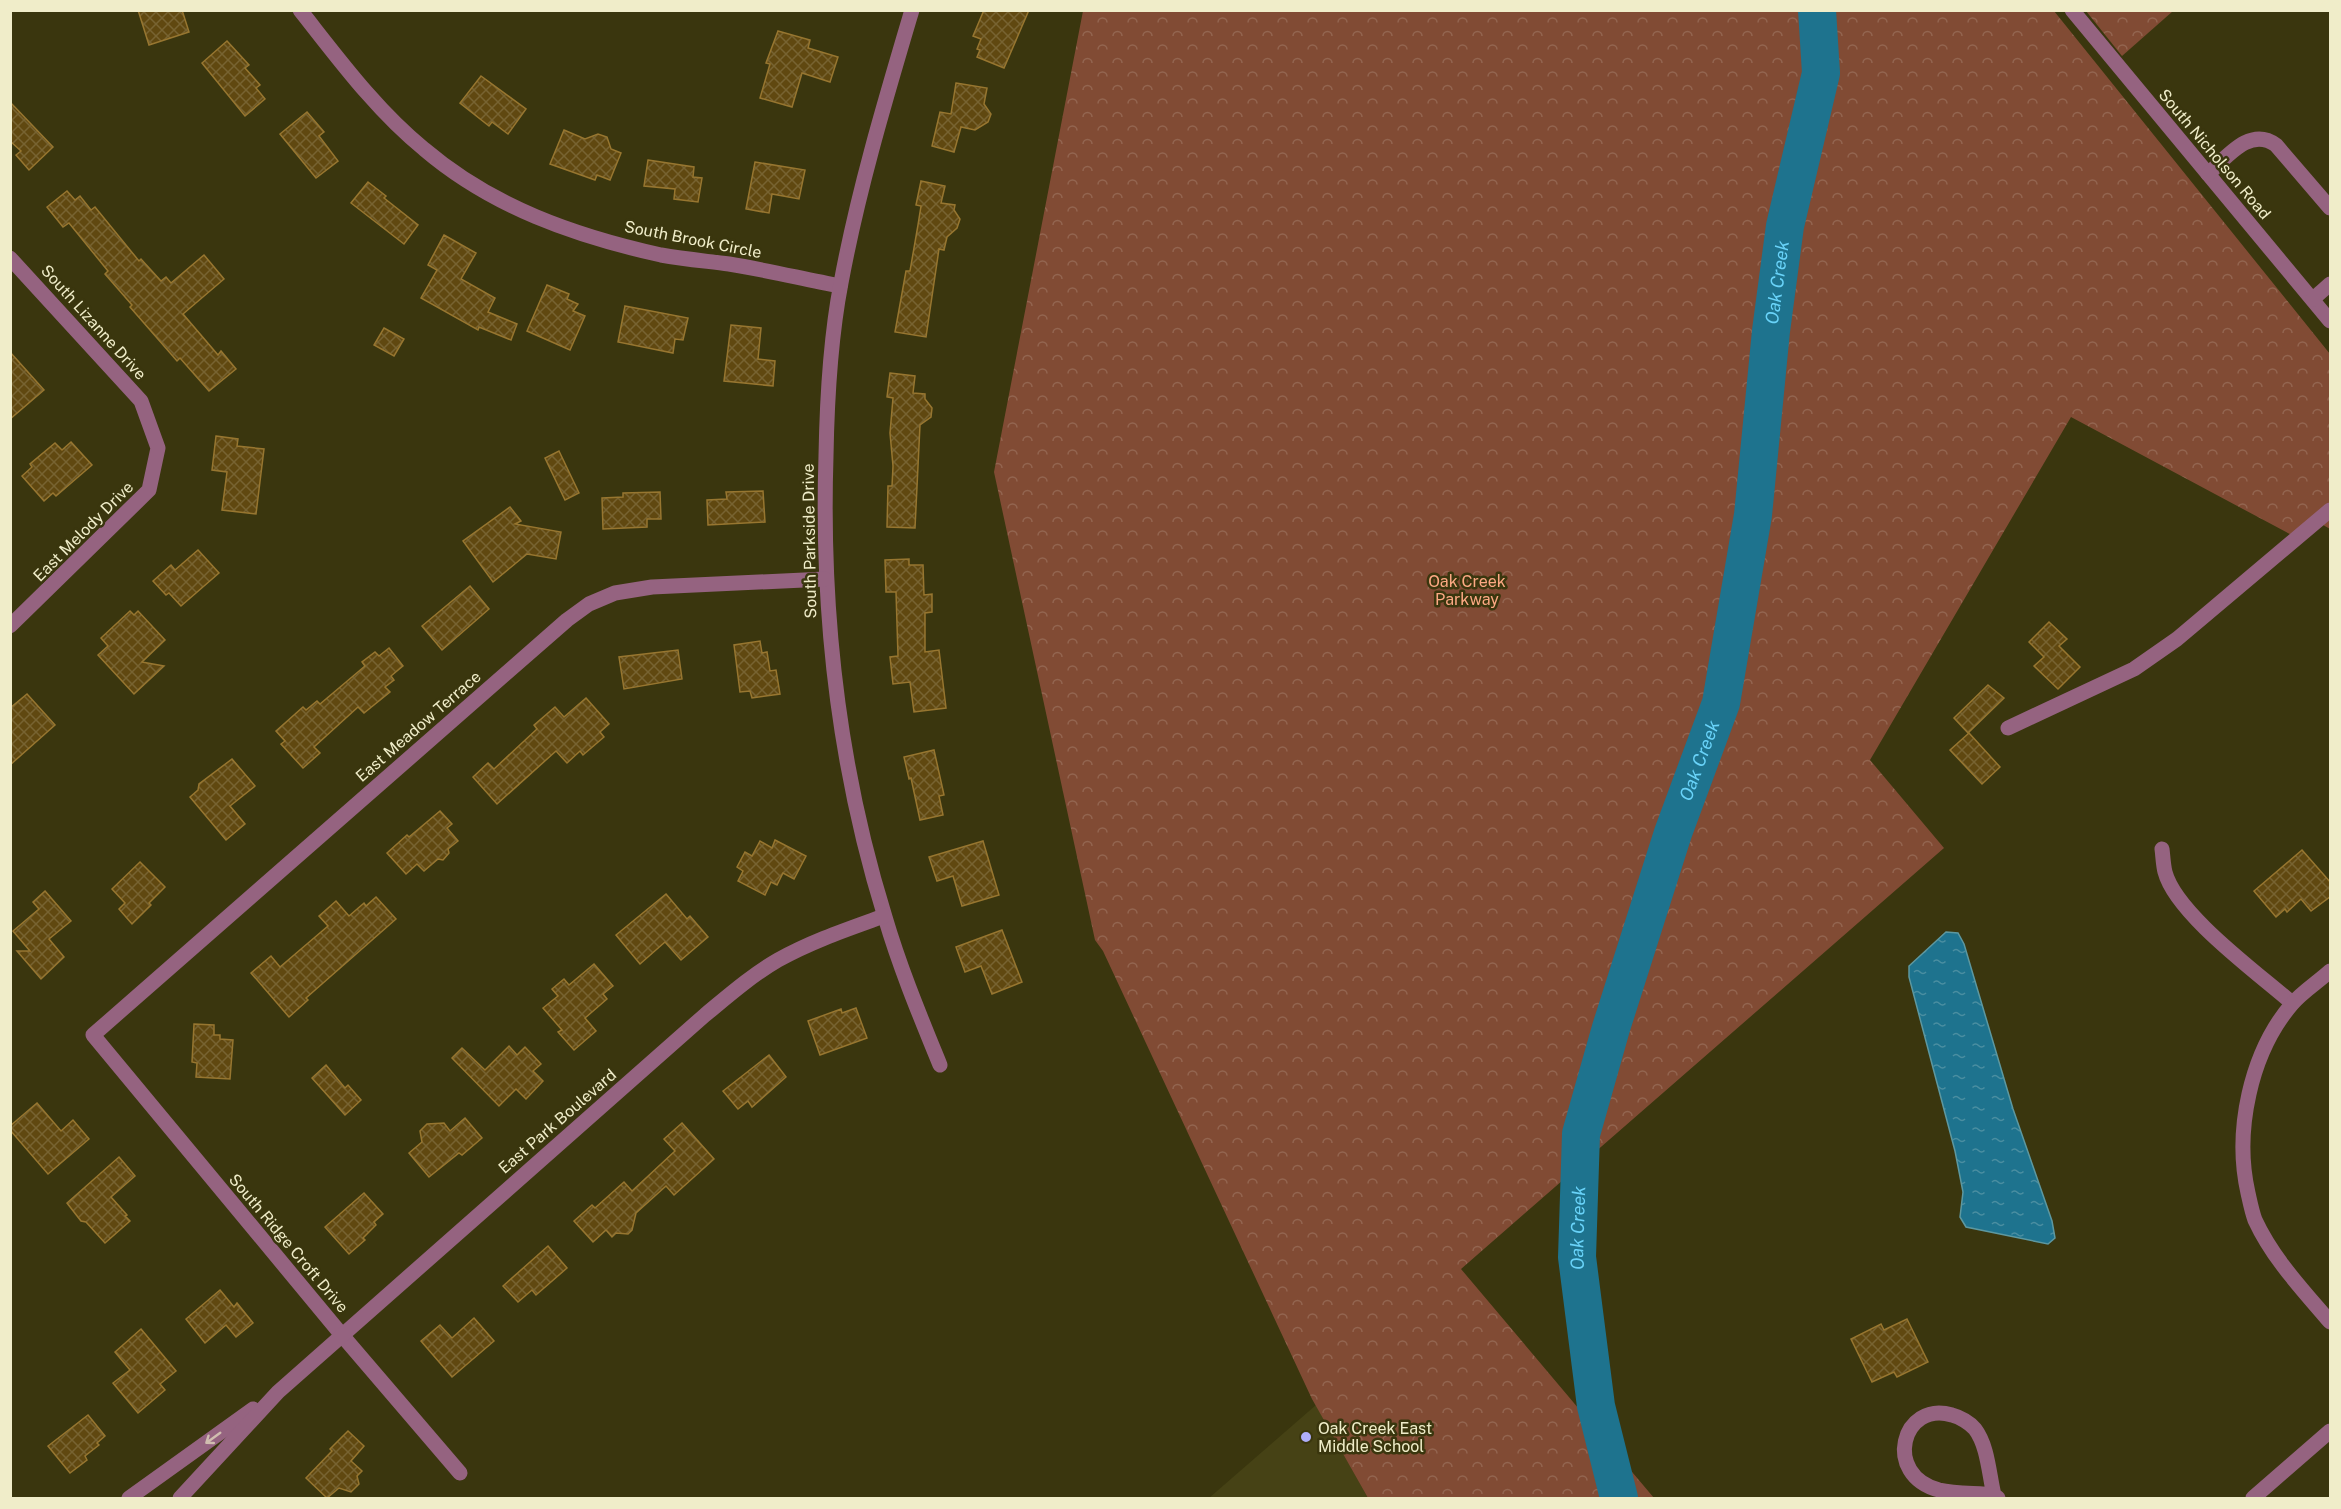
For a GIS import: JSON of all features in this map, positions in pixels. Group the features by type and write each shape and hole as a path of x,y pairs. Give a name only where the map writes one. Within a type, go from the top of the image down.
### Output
{"street":[{"name":"South Brook Circle","path":"300,10 394,122 431,155 489,196 564,228 620,244 663,255 730,264 840,286"},
{"name":"South Parkside Drive","path":"912,10 858,200 840,286 828,392 824,495 825,579 832,664 860,825 884,916 908,987 940,1065"},
{"name":"South Nicholson Road","path":"2072,10 2331,321"},
{"path":"2208,174 2242,144 2253,138 2266,138 2276,145 2331,208"},
{"name":"South Lizanne Drive","path":"10,258 141,401 158,448"},
{"path":"2313,299 2331,284"},
{"name":"East Melody Drive","path":"10,626 149,490 158,448"},
{"path":"2007,728 2134,669 2177,639 2331,510"},
{"name":"East Meadow Terrace","path":"93,1035 567,620 589,604 615,593 652,587 825,579"},
{"path":"2162,849 2165,873 2177,896 2193,917 2292,1003"},
{"name":"East Park Boulevard","path":"180,1498 278,1392 341,1334 740,987 777,961 814,942 884,916"},
{"path":"2331,972 2292,1003 2259,1060 2249,1093 2242,1136 2244,1175 2254,1218 2276,1258 2331,1322"},
{"name":"South Ridge Croft Drive","path":"93,1035 341,1334 460,1473"},
{"name":"East Park Boulevard","path":"129,1498 278,1392"},
{"path":"1942,1412 1960,1417 1975,1430 1982,1445 1996,1497 1939,1490 1921,1482 1907,1467 1903,1449 1910,1430 1923,1416 1942,1412"},
{"path":"2253,1498 2331,1431"}],"shaded area":[{"name":"Oak Creek East Middle School","path":"1316,1405 1368,1498 1209,1498"}],"green space":[{"name":"Oak Creek Parkway","path":"1083,11 2054,11 2330,354 2330,529 2318,522 2299,539 2071,417 1870,760 1944,848 1461,1269 1654,1498 1368,1498 1312,1399 1103,951 1095,940 994,472"},
{"path":"2086,11 2173,11 2122,56"}],"water":[{"path":"1946,932 1958,933 1964,944 2013,1109 2052,1221 2055,1238 2048,1244 1966,1227 1960,1217 1963,1192 1955,1151 1909,977 1909,966"}],"building":[{"path":"138,10 182,10 189,32 149,45"},
{"path":"984,10 1029,10 1004,68 977,57 981,39 973,36"},
{"path":"778,31 810,40 808,48 838,57 830,82 802,73 792,107 760,98 770,64 766,63"},
{"path":"227,41 249,65 245,68 260,85 256,88 265,99 245,116 202,63"},
{"path":"481,76 526,109 508,134 492,122 489,126 460,103"},
{"path":"956,83 987,88 984,104 991,114 988,122 975,130 961,127 954,152 932,146 940,112 951,114"},
{"path":"10,102 53,147 29,170 16,155 21,151 10,141"},
{"path":"307,112 324,132 319,136 338,161 316,178 280,134"},
{"path":"564,130 585,139 598,134 607,137 611,149 621,153 610,180 597,175 595,180 550,164"},
{"path":"648,160 694,167 693,177 702,178 698,202 674,199 675,189 644,186"},
{"path":"755,162 805,170 799,199 772,194 769,213 746,209"},
{"path":"921,181 945,186 941,203 955,205 954,210 960,219 957,228 947,237 944,250 939,249 926,337 895,332 906,271 910,271 918,225 921,206 916,205"},
{"path":"368,182 418,225 404,244 351,203"},
{"path":"67,191 75,200 80,196 91,210 95,207 139,261 141,259 161,281 166,277 171,283 204,255 224,279 183,314 218,355 221,351 236,369 209,391 180,358 177,361 130,307 132,305 105,274 108,271 69,223 63,227 47,207"},
{"path":"444,235 476,253 461,279 495,298 488,312 517,324 511,340 479,327 478,330 421,298 437,270 428,265"},
{"path":"547,285 569,294 567,299 578,304 573,311 585,316 570,350 527,331"},
{"path":"625,306 688,318 683,340 675,339 673,353 618,342"},
{"path":"731,325 761,328 758,359 775,361 773,386 724,381"},
{"path":"384,328 404,339 394,356 374,345"},
{"path":"10,352 44,390 10,419"},
{"path":"890,373 915,376 913,393 925,394 925,399 932,408 931,417 920,425 915,528 887,527 888,486 892,486 893,466 890,433 893,398 887,397"},
{"path":"216,436 238,439 237,446 264,449 256,514 222,510 227,472 212,470"},
{"path":"71,442 92,465 56,496 53,493 44,501 22,476 32,467 30,464 55,443 62,450"},
{"path":"559,451 579,493 565,500 545,458"},
{"path":"763,491 765,522 708,525 707,500 727,499 726,492"},
{"path":"660,492 661,519 647,519 647,527 603,529 602,498 623,497 623,493"},
{"path":"510,507 521,521 515,524 561,532 556,559 527,554 493,582 463,541"},
{"path":"198,550 219,573 181,606 153,581 171,565 175,570"},
{"path":"909,559 909,565 923,565 924,595 932,594 932,612 925,613 925,652 939,650 946,708 914,712 910,682 893,684 890,657 898,656 896,592 886,592 885,560"},
{"path":"470,586 489,609 442,650 422,626"},
{"path":"130,611 134,615 138,611 165,640 142,662 164,666 134,694 98,655 108,646 101,638"},
{"path":"2049,622 2067,639 2059,646 2080,667 2058,689 2034,666 2044,657 2029,642"},
{"path":"760,641 762,653 767,652 770,671 776,670 780,694 752,698 750,691 740,692 734,645"},
{"path":"389,648 403,666 391,676 394,680 385,687 390,692 364,713 358,707 314,747 320,753 303,768 281,744 285,741 276,731 303,707 306,710 317,701 320,704 365,666 362,662 375,652 379,656"},
{"path":"678,650 682,679 624,689 619,657"},
{"path":"1988,685 2004,698 1968,733 1954,718"},
{"path":"27,694 55,725 10,765 10,708"},
{"path":"586,698 609,724 600,732 604,737 583,755 580,751 567,763 556,751 497,804 473,777 488,763 494,769 537,729 534,725 555,707 564,717"},
{"path":"1969,733 2000,767 1982,784 1950,750"},
{"path":"934,750 944,795 939,796 943,815 920,820 904,757"},
{"path":"232,759 255,786 230,806 245,824 226,840 190,797 198,790 199,784"},
{"path":"440,811 452,824 447,828 458,841 448,849 449,853 443,860 438,859 424,871 417,864 406,874 387,853"},
{"path":"775,840 806,856 794,879 783,873 777,885 771,882 765,895 738,881 743,871 737,867 745,852 752,856 760,841 772,848"},
{"path":"983,841 999,895 962,906 953,876 937,881 929,857"},
{"path":"2302,850 2331,883 2331,896 2311,911 2301,899 2287,912 2285,909 2276,917 2254,891"},
{"path":"140,862 165,887 132,924 119,909 125,903 112,889"},
{"path":"45,891 71,921 49,939 64,957 41,979 17,951 30,951 13,931 39,909 33,902"},
{"path":"666,894 687,919 690,916 708,937 681,960 665,942 640,964 616,935"},
{"path":"376,897 396,919 306,998 308,1000 289,1017 251,973 271,956 280,967 328,926 319,916 336,901 349,916 364,903 366,906"},
{"path":"1002,930 1022,982 992,994 981,966 965,972 956,947"},
{"path":"594,964 613,986 603,994 607,999 585,1018 596,1031 574,1050 558,1032 562,1030 543,1008 558,996 552,989 564,979 569,985"},
{"path":"856,1008 867,1038 820,1055 808,1021 841,1009 842,1013"},
{"path":"194,1024 214,1025 214,1035 220,1035 220,1039 233,1040 230,1079 196,1077 197,1063 192,1062"},
{"path":"509,1046 517,1055 525,1047 541,1064 533,1071 543,1081 526,1099 516,1089 499,1106 452,1058 462,1048 485,1070"},
{"path":"769,1055 786,1077 752,1107 748,1101 738,1109 723,1091"},
{"path":"326,1065 345,1088 348,1085 361,1100 345,1115 312,1078"},
{"path":"37,1103 61,1131 73,1120 89,1139 48,1174 10,1130 10,1126"},
{"path":"465,1118 482,1138 462,1155 459,1153 429,1177 409,1153 422,1142 420,1131 427,1124 444,1123 450,1131"},
{"path":"682,1123 714,1159 674,1195 666,1186 636,1213 632,1230 628,1234 616,1233 612,1237 606,1230 593,1242 574,1221 592,1205 595,1208 624,1182 632,1191 675,1151 664,1139"},
{"path":"119,1157 135,1176 111,1197 130,1221 105,1243 86,1222 81,1221 67,1203"},
{"path":"364,1193 383,1214 374,1222 376,1225 363,1238 365,1240 349,1254 325,1227"},
{"path":"548,1246 567,1268 536,1295 532,1290 518,1302 503,1286"},
{"path":"220,1290 234,1307 237,1303 253,1323 236,1337 226,1325 205,1343 186,1319"},
{"path":"474,1318 494,1341 452,1377 421,1341 440,1325 452,1338"},
{"path":"1907,1319 1928,1362 1897,1377 1894,1372 1872,1382 1851,1339 1881,1324 1884,1330"},
{"path":"141,1329 176,1371 160,1384 165,1390 138,1413 113,1383 130,1370 115,1352"},
{"path":"88,1415 105,1436 97,1443 99,1445 85,1456 87,1460 70,1473 48,1446"},
{"path":"348,1431 364,1446 351,1461 362,1471 357,1476 359,1484 351,1492 339,1488 327,1498 306,1478"}],"waterway":[{"name":"Oak Creek","path":"1619,1498 1596,1406 1577,1257 1581,1134 1611,1028 1673,833 1721,703 1753,515 1771,331 1785,226 1821,73 1817,10"}],"place":[{"name":"Oak Creek East Middle School","path":"1306,1437"}]}
